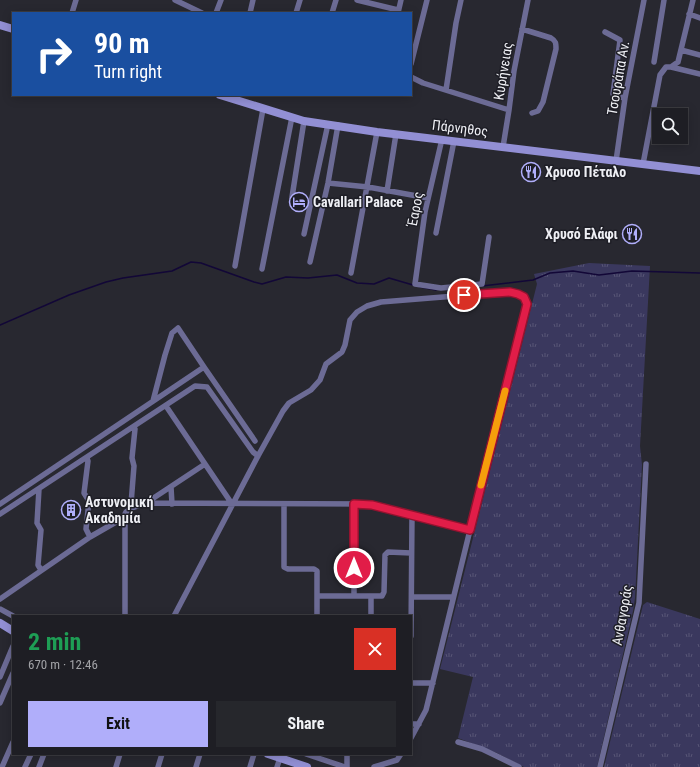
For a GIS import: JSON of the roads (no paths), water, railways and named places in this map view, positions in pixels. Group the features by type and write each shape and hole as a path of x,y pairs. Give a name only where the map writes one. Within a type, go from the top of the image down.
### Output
{"main road":[{"path":"0,25 12,29"},
{"name":"Πάρνηθος","path":"223,96 304,121 377,132 700,171"},
{"path":"0,623 12,630"},
{"path":"271,755 307,767"}],"street":[{"path":"72,12 76,0"},
{"path":"175,0 200,12"},
{"path":"216,12 221,0"},
{"path":"250,12 253,0"},
{"path":"296,12 300,0"},
{"path":"332,12 336,0"},
{"path":"357,0 398,12 400,0"},
{"path":"412,60 427,0"},
{"path":"446,90 456,22 461,0"},
{"name":"Κυρήνειας","path":"503,147 514,71 528,0"},
{"name":"Τσουράπα Αν.","path":"616,161 644,0"},
{"path":"654,62 664,0"},
{"path":"671,67 678,62 693,0"},
{"path":"689,14 700,18"},
{"path":"522,30 551,38 555,40 556,43 556,49 543,102 538,111 532,113"},
{"path":"605,32 620,40 613,94 615,96 626,98"},
{"path":"681,50 700,55"},
{"path":"643,164 660,75 666,67 700,74"},
{"path":"412,78 423,83 509,110"},
{"path":"235,266 263,109"},
{"path":"262,269 292,117"},
{"path":"292,197 304,121"},
{"path":"304,234 328,124"},
{"path":"310,262 328,184 338,125"},
{"path":"351,272 377,132"},
{"path":"386,191 396,134"},
{"name":"Έαρος","path":"442,139 425,212 415,284 441,288 482,284 489,237"},
{"path":"436,233 454,141"},
{"path":"328,184 368,187 428,198"},
{"path":"175,615 232,504 283,411 289,403 311,390 320,380 326,364 342,352 344,349 350,320 357,312 367,306 381,302 498,292 518,294 526,299 527,307 453,597 425,714 412,736"},
{"path":"153,401 172,333 178,328 255,441"},
{"path":"0,504 204,367"},
{"path":"0,514 195,386 207,387 253,452 258,456"},
{"path":"166,406 232,504"},
{"path":"132,508 134,466 132,458 134,427"},
{"path":"87,458 88,461 84,493 89,502 86,529 90,537"},
{"path":"0,599 90,537 123,518 126,512 132,508 146,503 206,464"},
{"name":"Ανθαγοράς","path":"600,767 639,603 646,464"},
{"path":"171,487 172,504"},
{"path":"39,489 37,523 41,530 38,566 41,570"},
{"path":"146,503 372,505 470,530"},
{"path":"284,504 284,567 288,569 315,570 317,573 317,615"},
{"path":"354,504 354,596"},
{"path":"412,515 412,615"},
{"path":"123,518 125,520 125,615"},
{"path":"317,596 380,597 384,594 385,555 388,552 412,553"},
{"path":"412,596 453,597"},
{"path":"371,597 371,615"},
{"path":"0,609 12,615"},
{"path":"0,677 12,648"},
{"path":"0,703 12,675"},
{"path":"412,683 433,683"},
{"path":"412,724 419,724"},
{"path":"458,742 488,752 519,767"},
{"path":"2,767 12,744"},
{"path":"25,767 31,755"},
{"path":"38,767 44,755"},
{"path":"116,767 120,755"},
{"path":"158,767 162,755"},
{"path":"196,767 200,755"},
{"path":"250,767 254,755"},
{"path":"309,755 346,767 347,755"},
{"path":"374,767 397,760 400,755"},
{"path":"277,767 280,758"}],"waterway":[{"path":"0,325 69,295 106,282 172,271 191,262 201,263 262,284 286,277 308,278 337,275 357,283 374,284 389,278 413,285"},
{"path":"482,286 533,280 550,273 573,271 599,275 632,271 700,273"},
{"path":"420,287 436,290"}],"place":[{"name":"Χρυσο Πέταλο","path":"531,172"},
{"name":"Cavallari Palace","path":"299,202"},
{"name":"Χρυσό Ελάφι","path":"632,234"},
{"name":"Αστυνομική Ακαδημία","path":"71,510"}]}
